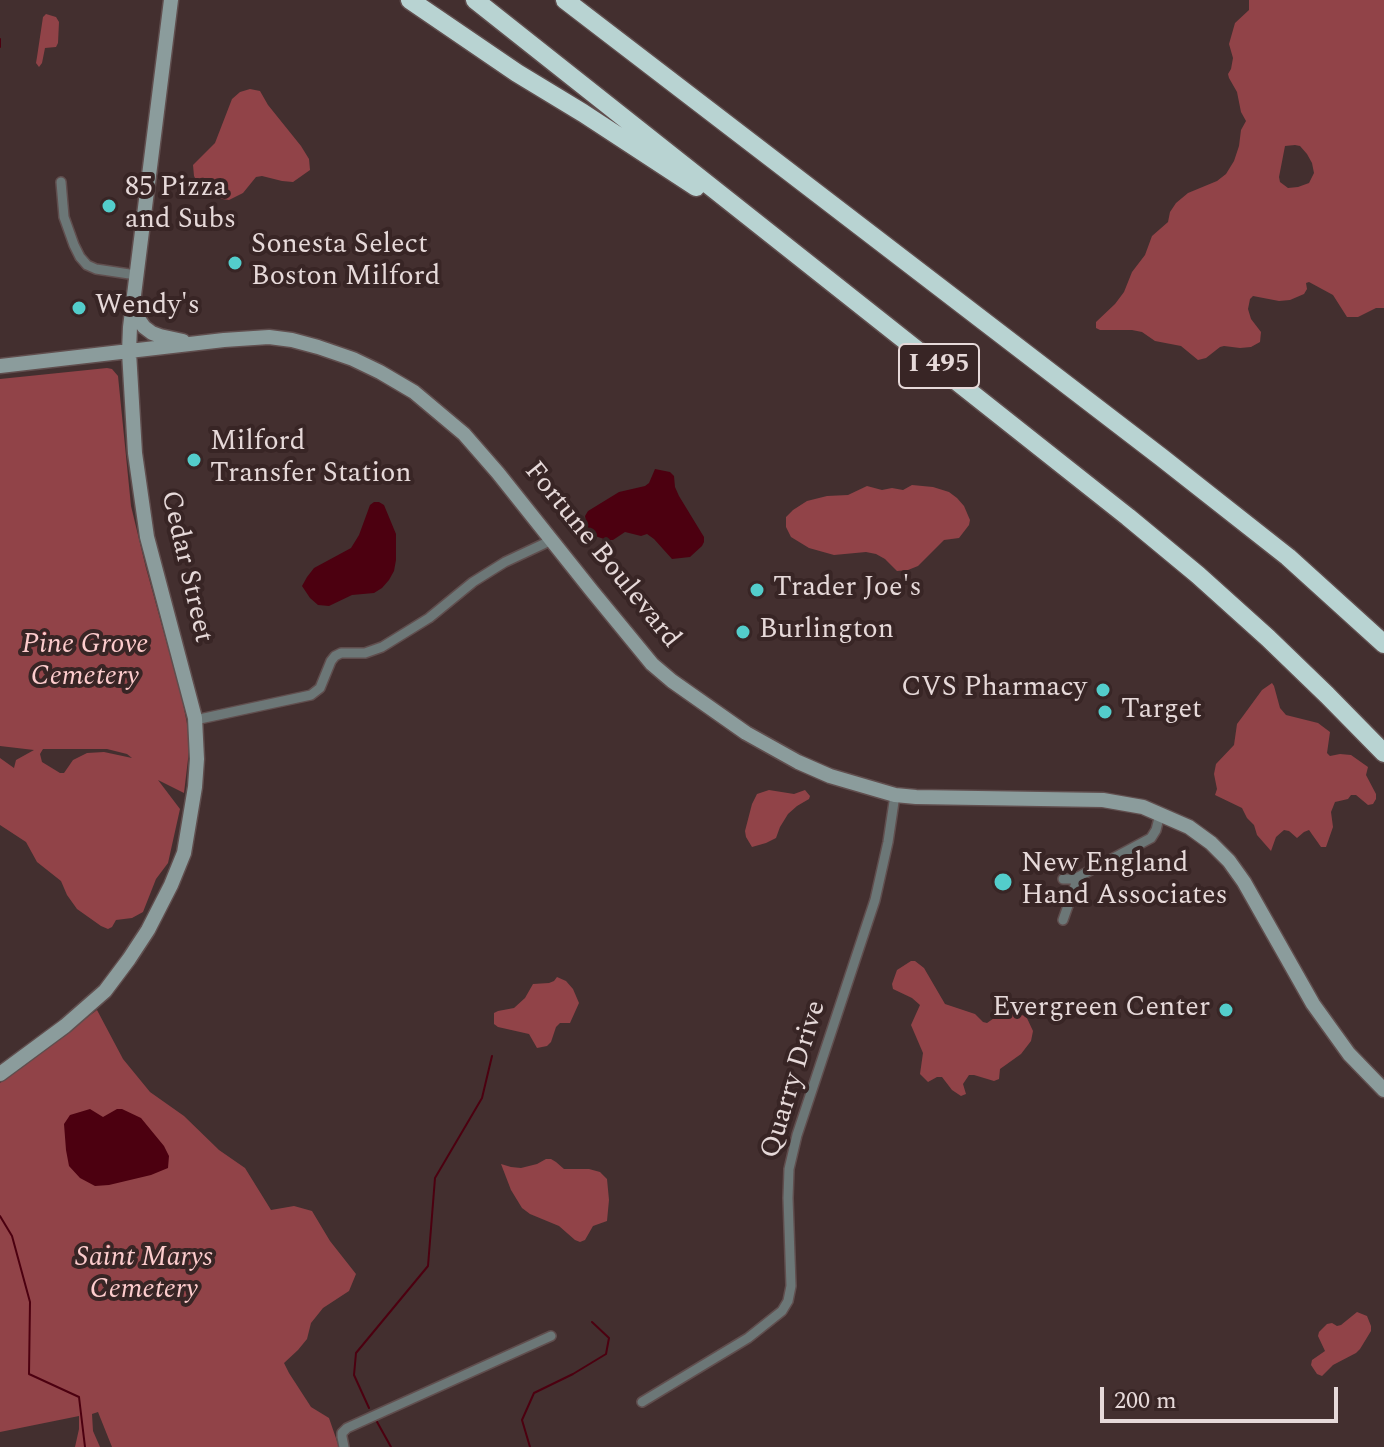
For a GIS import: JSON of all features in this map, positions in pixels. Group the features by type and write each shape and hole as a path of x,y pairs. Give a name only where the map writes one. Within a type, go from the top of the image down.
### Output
{"highway":[{"path":"410,0 811,265"},
{"name":"I 495","path":"475,0 1051,455 1198,575 1268,638 1384,753"},
{"name":"I 495","path":"565,0 1276,548 1384,644"}],"main road":[{"name":"Cedar Street","path":"0,1074 65,1026 105,991 148,930 184,853 195,787 195,720 147,537 135,453 129,352 171,0"},
{"path":"132,310 152,333 195,343"},
{"name":"Fortune Boulevard","path":"0,366 262,337 289,339 345,356 390,377 431,405 464,434 496,469 652,664 746,733 830,776 895,795 1103,800 1128,803 1189,827 1229,861 1322,1017 1349,1054 1384,1090"}],"street":[{"path":"61,182 64,217 80,257 96,269 136,275"},
{"path":"195,720 307,697 320,688 335,656 365,653 382,647 429,618 473,582 505,562 552,540"},
{"name":"Quarry Drive","path":"642,1402 748,1338 782,1311 791,1294 789,1169 797,1135 875,900 895,795"},
{"path":"1063,879 1074,879 1151,838 1160,814"},
{"path":"1063,920 1078,877"},
{"path":"344,1447 342,1433 347,1428 551,1336"}],"green space":[{"path":"1249,0 1384,0 1384,308 1376,308 1358,317 1347,317 1333,295 1309,282 1304,294 1290,300 1253,296 1248,309 1261,332 1260,342 1251,347 1220,347 1198,360 1181,346 1155,341 1142,332 1132,330 1100,330 1096,328 1096,322 1124,292 1152,236 1168,222 1176,203 1188,193 1217,181 1234,161 1246,121 1228,74 1233,58 1229,44 1235,23 1249,10","holes":["1285,146 1300,146 1312,163 1314,173 1309,183 1288,188 1279,177"]},
{"path":"46,14 56,17 59,22 58,43 56,47 45,48 39,67 36,63"},
{"path":"250,89 260,91 301,146 309,159 310,170 293,182 256,177 243,193 229,200 209,197 201,190 194,176 193,165 215,143 232,99"},
{"name":"Pine Grove Cemetery","path":"107,368 118,376 131,506 182,698 189,734 184,793 158,780 180,809 168,863 156,879 143,912 132,918 116,920 108,929 77,909 61,881 37,862 26,842 0,825 0,758 14,768 16,760 34,750 0,746 0,379","holes":["43,749 107,749 132,758 104,752 87,753 73,760 64,773 60,773 42,762 40,754"]},
{"path":"912,485 949,492 964,506 970,520 959,538 944,540 918,566 908,570 897,571 876,554 834,555 809,548 791,537 786,527 786,517 807,501 848,495 867,486 903,490"},
{"path":"1272,683 1280,708 1286,715 1318,723 1330,732 1327,753 1330,756 1351,755 1368,767 1366,775 1376,799 1368,805 1356,795 1351,795 1348,799 1335,802 1331,812 1333,827 1326,847 1321,847 1309,830 1297,838 1284,830 1276,837 1271,851 1257,835 1242,808 1215,795 1216,764 1234,745 1237,724 1262,690"},
{"path":"769,790 794,794 805,790 810,796 788,814 776,838 752,847 745,831 752,804 757,794"},
{"path":"911,961 924,968 945,1004 975,1014 987,1023 1000,1014 1026,1016 1033,1031 1031,1041 1021,1054 1000,1069 999,1079 994,1081 969,1075 963,1084 966,1094 961,1096 942,1077 928,1082 920,1074 923,1053 911,1025 920,1005 893,989 892,984 897,970"},
{"path":"557,977 573,989 579,1003 570,1023 560,1023 556,1027 547,1046 537,1048 529,1034 494,1024 494,1013 514,1008 525,998 533,984 549,983"},
{"name":"Saint Marys Cemetery","path":"97,1010 123,1059 150,1092 184,1116 219,1150 245,1168 271,1210 294,1206 312,1211 330,1241 356,1274 349,1291 323,1308 311,1323 307,1339 284,1363 311,1407 329,1418 339,1447 112,1447 98,1412 92,1414 93,1431 100,1447 75,1447 79,1416 0,1432 0,1083"},
{"path":"551,1159 564,1169 600,1172 607,1179 607,1221 593,1226 585,1240 575,1240 559,1226 522,1208 501,1164 521,1168"},
{"path":"1357,1312 1367,1316 1371,1326 1360,1349 1333,1365 1322,1376 1317,1374 1311,1365 1312,1360 1325,1351 1319,1332 1327,1324 1341,1325"}],"shaded area":[{"path":"655,469 674,476 679,496 704,537 702,546 690,557 672,559 647,534 641,536 625,532 613,540 607,540 592,535 587,526 585,516 588,511 619,492 645,486"},
{"path":"374,502 384,505 396,534 394,571 382,588 374,593 352,595 329,606 318,605 302,586 314,568 351,548"},
{"path":"90,1109 103,1117 122,1109 141,1118 164,1146 169,1156 168,1168 109,1185 95,1186 80,1178 69,1166 64,1124 70,1115"}],"waterway":[{"path":"0,39 0,47"},
{"path":"369,1408 354,1375 356,1353 428,1266 435,1178 482,1098 492,1056"},
{"path":"0,1216 12,1236 30,1302 29,1374 79,1397 85,1447"},
{"path":"530,1447 522,1420 534,1393 606,1354 609,1338 592,1322"},
{"path":"376,1420 391,1447"}],"place":[{"name":"85 Pizza and Subs","path":"109,206"},
{"name":"Sonesta Select Boston Milford","path":"235,263"},
{"name":"Wendy's","path":"79,308"},
{"name":"Milford Transfer Station","path":"194,460"},
{"name":"Trader Joe's","path":"757,590"},
{"name":"Burlington","path":"743,632"},
{"name":"CVS Pharmacy","path":"1103,690"},
{"name":"Target","path":"1105,712"},
{"name":"New England Hand Associates","path":"1003,882"},
{"name":"Evergreen Center","path":"1226,1010"}]}
